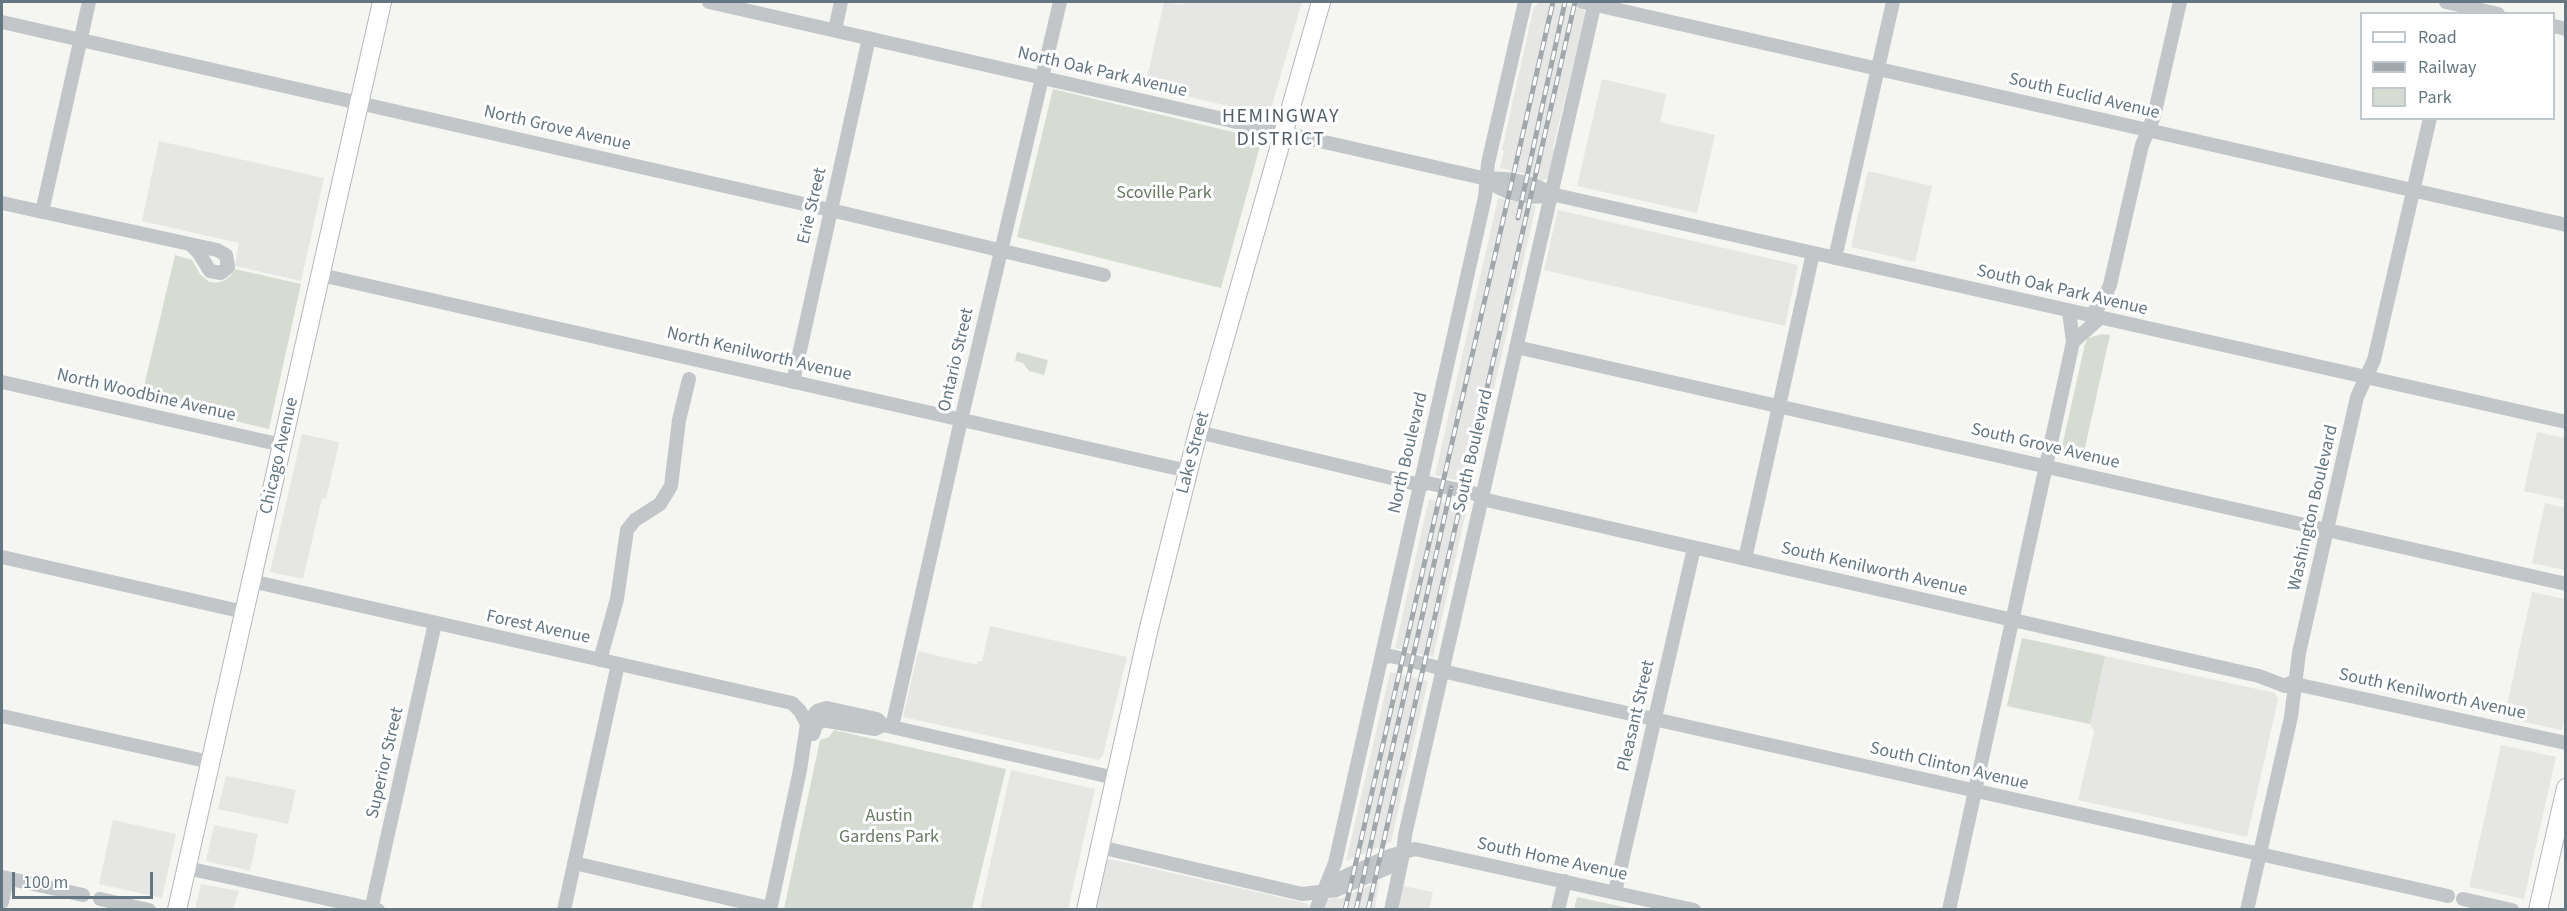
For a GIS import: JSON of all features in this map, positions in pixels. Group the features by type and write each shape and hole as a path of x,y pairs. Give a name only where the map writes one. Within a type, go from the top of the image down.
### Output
{"main road":[{"name":"Chicago Avenue","path":"177,909 382,2"},
{"name":"Lake Street","path":"1086,909 1198,432 1321,2"},
{"path":"2538,909 2565,788"}],"street":[{"path":"42,212 89,2"},
{"name":"North Oak Park Avenue","path":"709,2 1487,179 1499,178 1542,187 1551,194"},
{"path":"835,30 841,2"},
{"name":"Ontario Street","path":"887,726 1060,2"},
{"name":"North Boulevard","path":"1316,909 1335,863 1485,197 1488,163 1525,2"},
{"name":"South Euclid Avenue","path":"1592,2 2565,225"},
{"name":"South Boulevard","path":"1390,909 1592,2"},
{"path":"1835,258 1893,2"},
{"path":"2073,342 2100,318 2103,301 2110,285 2142,145 2154,116 2180,2"},
{"path":"2453,5 2488,12"},
{"name":"North Grove Avenue","path":"2,22 1001,249 1104,275"},
{"name":"Erie Street","path":"793,382 869,38"},
{"name":"Washington Boulevard","path":"2247,909 2299,653 2357,397 2374,360 2430,120"},
{"name":"South Oak Park Avenue","path":"1551,194 2565,422"},
{"path":"2,203 190,245"},
{"path":"1745,559 1813,253"},
{"name":"North Kenilworth Avenue","path":"321,275 1188,471"},
{"path":"1949,909 2073,342 2069,311"},
{"name":"South Grove Avenue","path":"1516,346 2565,584"},
{"path":"600,660 617,599 627,530 635,520 660,504 671,486 679,420 689,379"},
{"name":"North Woodbine Avenue","path":"2,382 282,445"},
{"path":"1198,432 1421,484 1428,483 1476,494 1482,499"},
{"name":"South Kenilworth Avenue","path":"1482,499 2259,676 2287,678 2293,684 2565,743"},
{"name":"Pleasant Street","path":"1615,892 1694,548"},
{"path":"2,558 244,612"},
{"name":"Forest Avenue","path":"251,581 786,701 797,707 809,729"},
{"name":"Superior Street","path":"374,909 435,623"},
{"name":"South Clinton Avenue","path":"1382,658 1390,664 1435,674 1442,671 2448,896"},
{"path":"564,909 618,664"},
{"path":"574,863 770,909 809,729 822,708 875,729 887,726 1115,778"},
{"path":"2,717 210,762"},
{"path":"1100,847 1302,894 1324,891"},
{"name":"South Home Avenue","path":"1324,891 1342,877 1389,855 1403,854 1415,849 1694,909"},
{"path":"187,868 374,909"},
{"path":"2,902 4,878 83,895"},
{"path":"1558,909 1565,881"},
{"path":"100,899 149,909"},
{"path":"2463,899 2512,909"}],"shaded area":[{"path":"1164,2 1183,5 1184,2 1302,2 1269,115 1145,87"},
{"path":"1538,2 1560,2 1577,9 1578,5 1586,13 1553,147 1555,154 1550,177 1540,182 1539,177 1500,168 1534,6 1536,7"},
{"path":"1602,79 1666,94 1660,122 1715,135 1697,213 1577,186"},
{"path":"159,141 324,178 301,281 235,266 239,243 142,221"},
{"path":"1868,171 1932,186 1915,262 1851,247"},
{"path":"1498,198 1536,206 1472,484 1435,475"},
{"path":"1558,210 1798,265 1785,326 1544,270"},
{"path":"2537,432 2565,438 2565,500 2524,491"},
{"path":"302,434 339,442 326,499 322,498 303,579 270,572"},
{"path":"1429,499 1467,508 1433,657 1395,648"},
{"path":"2545,503 2565,508 2565,570 2532,563"},
{"path":"2532,592 2565,599 2566,713 2562,730 2504,718"},
{"path":"990,626 1127,657 1103,755 1099,760 903,717 918,651 977,665 978,661 982,661"},
{"path":"2022,638 2275,693 2278,700 2247,837 2078,800 2094,732 2090,724 2007,706"},
{"path":"1390,672 1428,681 1391,842 1346,861"},
{"path":"2501,745 2556,757 2524,899 2469,887"},
{"path":"1011,770 1095,789 1068,909 980,909"},
{"path":"226,776 296,790 288,824 218,809"},
{"path":"113,820 176,834 162,898 99,884"},
{"path":"214,825 258,834 250,871 206,861"},
{"path":"1110,859 1301,902 1307,904 1310,909 1092,910 1105,861"},
{"path":"1379,881 1375,909 1320,910 1326,901 1339,894 1338,900"},
{"path":"201,884 239,891 233,909 195,909"},
{"path":"1403,886 1433,892 1429,909 1398,909"}],"green space":[{"name":"Scoville Park","path":"1053,89 1262,139 1221,288 1017,237"},
{"path":"175,255 192,260 200,274 209,282 224,280 235,269 301,284 269,429 141,399"},
{"path":"2103,334 2110,335 2082,461 2060,456 2085,344 2088,338"},
{"path":"1017,352 1048,360 1044,375 1029,371 1023,363 1015,361"},
{"path":"2022,638 2105,656 2090,724 2007,706"},
{"name":"Austin Gardens Park","path":"834,730 1006,769 972,909 784,909 820,740 829,737"},
{"path":"1577,897 1633,909 1574,909"}],"railway":[{"path":"1345,910 1553,2"},
{"path":"1518,218 1565,2"},
{"path":"1368,910 1575,2"},
{"path":"1356,910 1451,488"}],"district":[{"name":"HEMINGWAY DISTRICT","path":"1281,130"}]}
